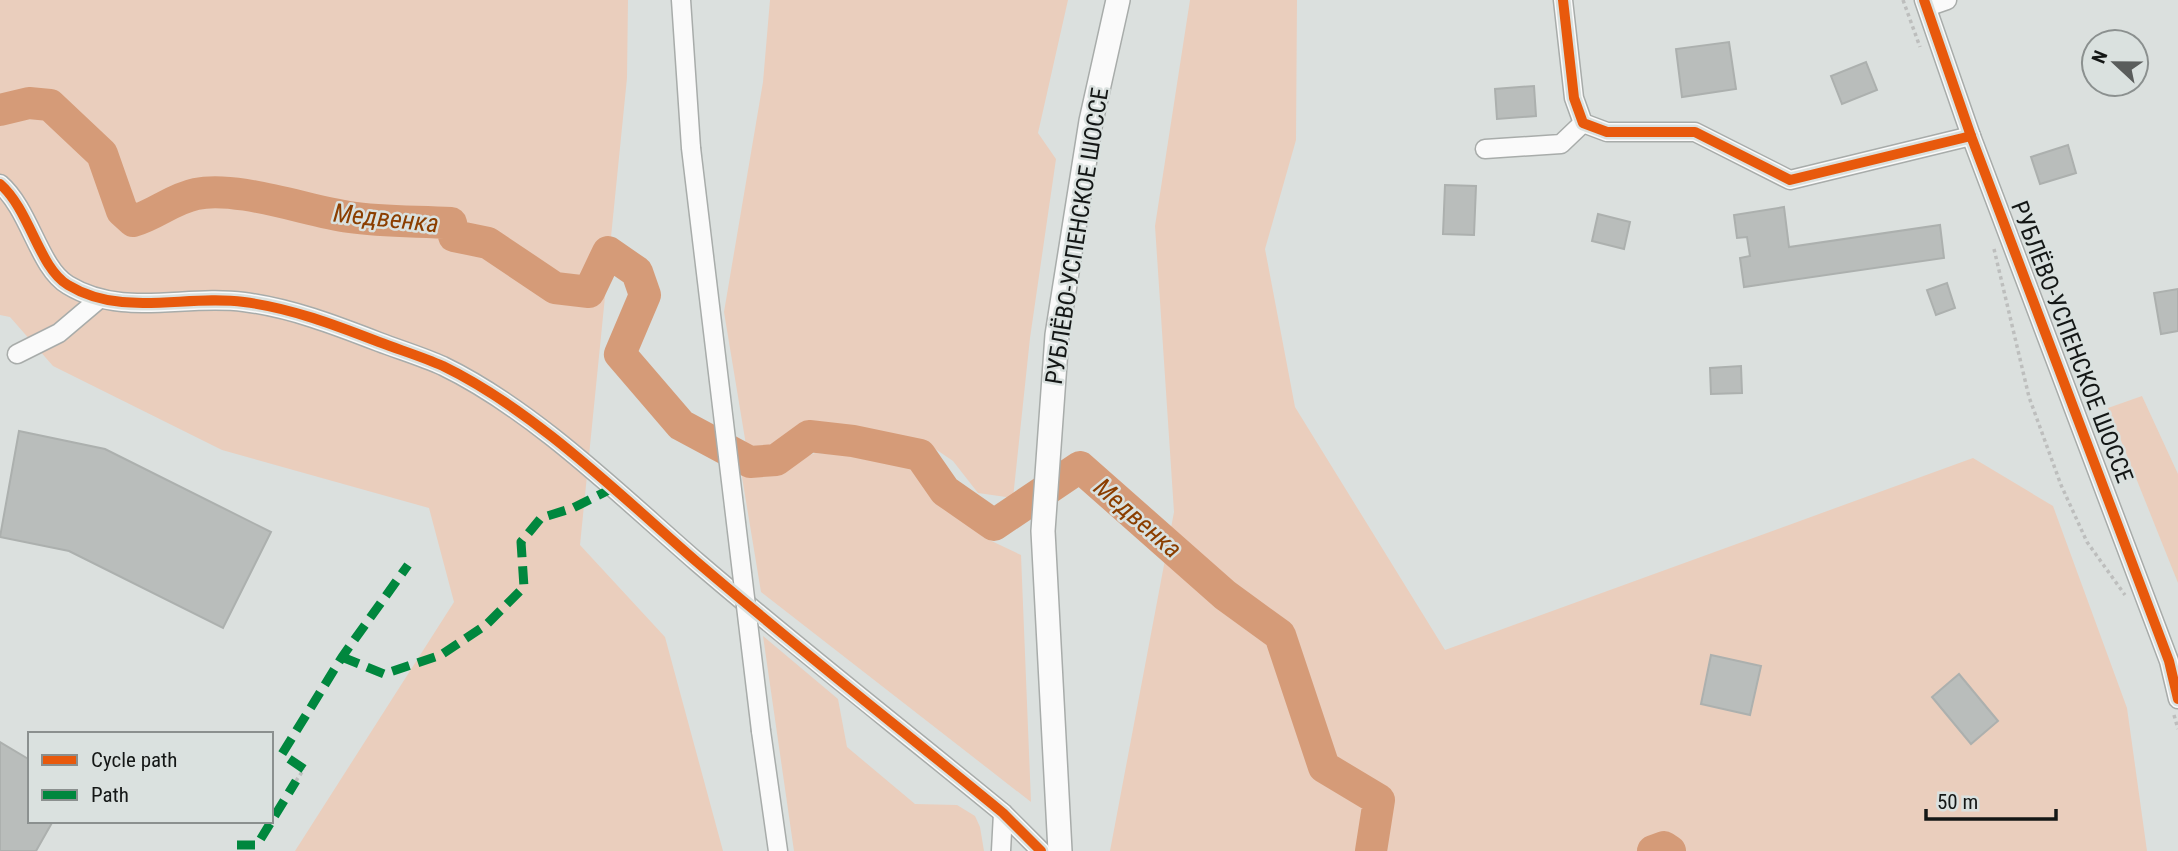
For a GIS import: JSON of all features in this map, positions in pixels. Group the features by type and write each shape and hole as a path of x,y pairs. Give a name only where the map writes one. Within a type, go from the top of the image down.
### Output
{"main road":[{"name":"РУБЛЁВО-УСПЕНСКОЕ ШОССЕ","path":"1060,851 1043,531 1057,335 1091,121 1118,0"}],"street":[{"path":"681,0 691,148 761,731 778,851"},
{"path":"1563,0 1574,98 1583,123 1607,132 1695,132 1790,180 1972,136"},
{"path":"1926,4 1947,0"},
{"name":"РУБЛЁВО-УСПЕНСКОЕ ШОССЕ","path":"1926,4 1972,136 2164,648 2175,703"},
{"path":"1485,149 1561,144 1583,123"},
{"path":"0,184 16,198 47,261 65,284 98,299 139,303 242,301 310,316 444,367 518,413 613,488 700,564 1003,813 1041,851"},
{"path":"17,354 59,333 98,299"},
{"path":"1001,851 1003,813"}],"path":[{"path":"1992,243 2029,397 2062,485 2087,542 2130,605"},
{"path":"2175,703 2178,729"},
{"path":"296,781 304,769"}],"shaded area":[{"path":"0,0 628,0 627,78 580,545 665,637 723,851 295,851 454,602 429,508 222,450 53,366 10,317 0,315"},
{"path":"770,0 1068,0 1038,133 1056,159 1030,338 1013,498 978,493 953,461 922,440 807,425 769,449 746,445 724,312 763,82"},
{"path":"1190,0 1297,0 1296,140 1265,249 1295,407 1445,650 1973,458 2053,506 2127,708 2147,851 1110,851 1174,512 1155,226"},
{"path":"2142,396 2178,474 2178,583 2108,408"},
{"path":"815,453 906,460 983,537 1021,555 1031,802 761,592 741,471 774,470"},
{"path":"763,636 838,699 847,747 915,804 957,805 975,816 980,827 984,851 794,851"}],"building":[{"path":"1729,42 1736,89 1682,97 1676,49"},
{"path":"1866,62 1877,90 1842,104 1831,76"},
{"path":"1534,86 1536,116 1497,119 1495,89"},
{"path":"2068,145 2076,173 2040,184 2031,157"},
{"path":"1445,185 1476,186 1474,235 1443,234"},
{"path":"1784,207 1789,247 1940,225 1944,258 1744,287 1740,258 1750,256 1747,237 1737,238 1734,215"},
{"path":"1598,214 1630,222 1624,249 1592,241"},
{"path":"1947,283 1955,308 1936,315 1927,290"},
{"path":"2178,289 2178,331 2161,334 2154,293"},
{"path":"1741,366 1742,393 1711,394 1710,368"},
{"path":"19,431 105,449 271,532 223,628 69,551 0,537"},
{"path":"1711,655 1761,666 1750,715 1701,704"},
{"path":"1959,674 1998,721 1971,744 1932,697"},
{"path":"0,742 28,759 28,823 52,823 36,851 0,851"}],"waterway":[{"name":"Медвенка","path":"0,110 29,103 50,105 102,154 122,211 133,221 187,196 212,192 251,196 361,219 451,223 454,236 488,243 555,288 589,292 608,252 637,272 645,295 620,354 681,425 750,462 776,460 809,436 853,441 920,455 945,491 994,525 1080,467 1225,595 1280,635 1324,767 1379,800 1371,851"},
{"name":"Медвенка","path":"1653,851 1664,847 1670,851"}],"marked path":[{"path":"342,657 384,674 441,655 486,625 524,587 521,542 541,518 573,508 613,488"},
{"path":"304,769 282,754 342,657 408,565"},
{"path":"273,819 296,781"},
{"path":"237,845 257,845 270,823"}],"cycle path":[{"path":"1563,0 1574,98 1583,123 1607,132 1695,132 1790,180 1971,136"},
{"path":"1924,0 1971,136 2169,661 2178,699"},
{"path":"0,184 19,208 49,266 68,285 89,295 132,303 222,300 279,308 329,323 428,360 477,384 576,456 735,594 1003,813 1041,851"}]}
